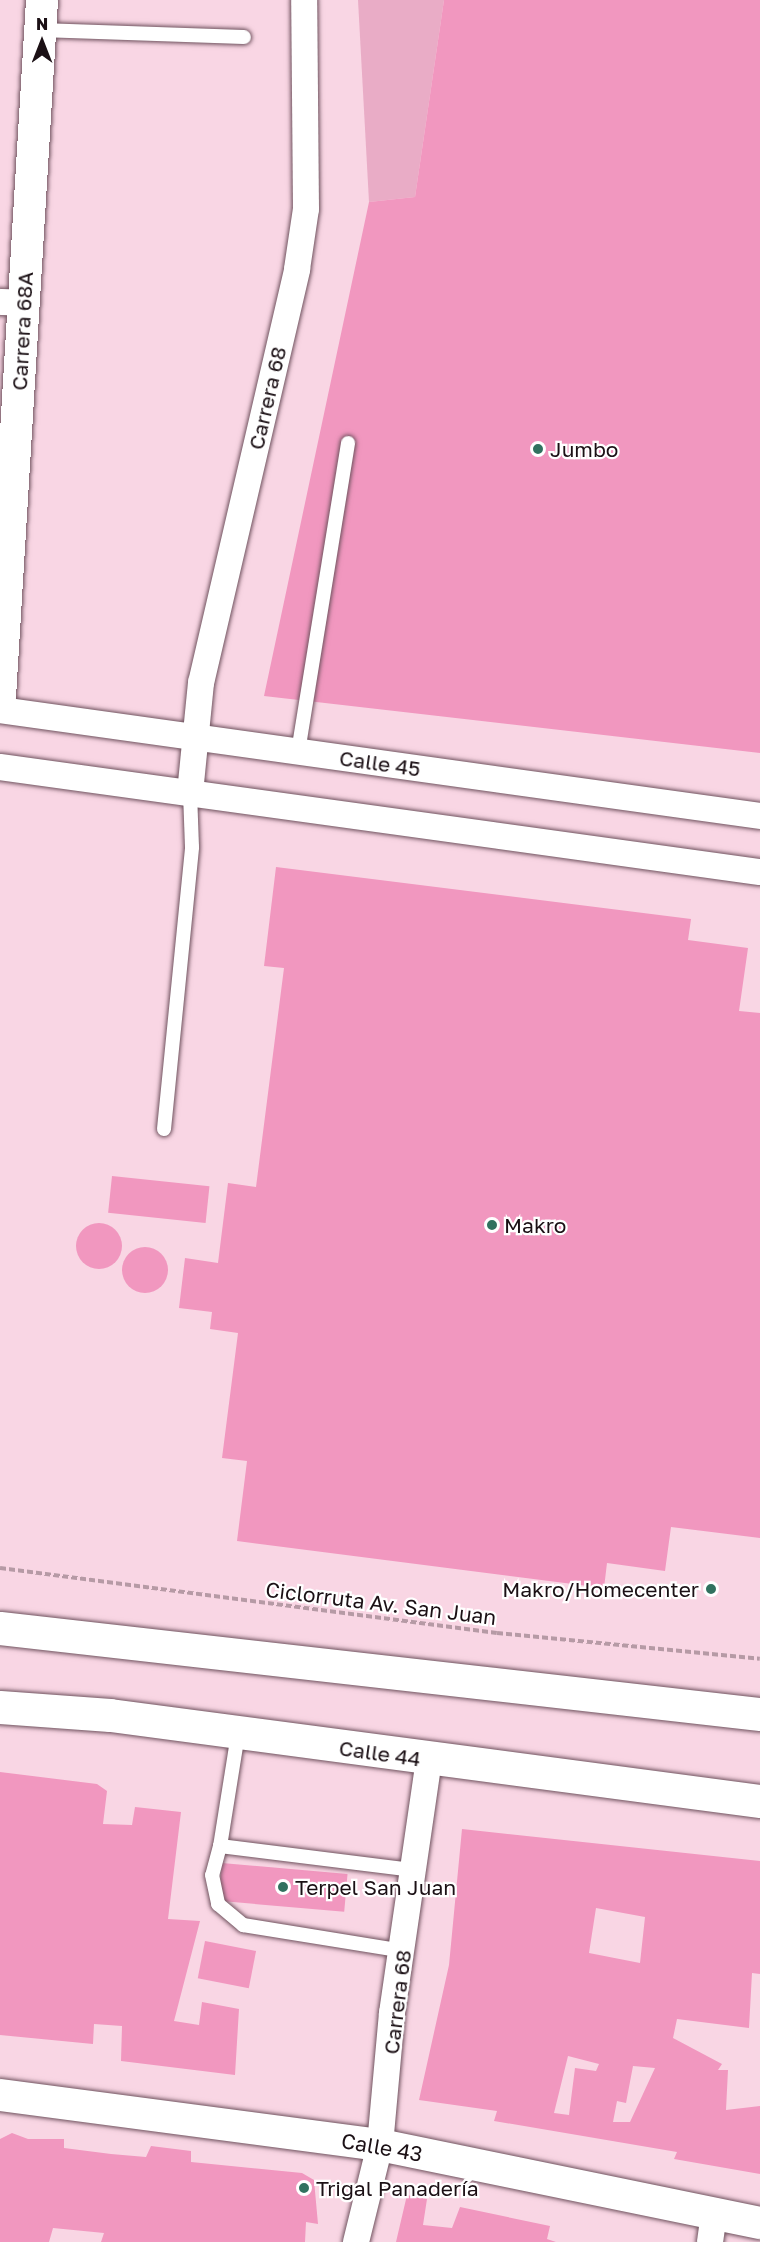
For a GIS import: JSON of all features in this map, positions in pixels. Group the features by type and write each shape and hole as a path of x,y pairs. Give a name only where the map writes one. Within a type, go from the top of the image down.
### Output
{"main road":[{"path":"0,1628 760,1714"},
{"name":"Calle 44","path":"0,1707 110,1714 429,1760 760,1800"}],"street":[{"name":"Carrera 68","path":"190,793 201,683 297,270 306,209 304,0"},
{"name":"Carrera 68A","path":"0,697 12,302 41,15"},
{"name":"Calle 45","path":"0,710 760,816"},
{"path":"0,767 760,872"},
{"name":"Carrera 68","path":"356,2242 380,2145 412,1870 429,1760"},
{"name":"Calle 43","path":"0,2095 380,2145 712,2228 760,2223"}],"lane":[{"path":"41,15 244,37"},
{"path":"298,752 348,443"},
{"path":"164,1129 192,847 190,793"},
{"path":"238,1734 220,1846 212,1875 218,1904 243,1925 403,1951"},
{"path":"220,1846 412,1870"}],"path":[{"name":"Ciclorruta Av. San Juan","path":"0,1568 497,1633 760,1659"}],"shaded area":[{"path":"358,0 444,0 415,197 369,202"}],"building":[{"name":"Jumbo","path":"444,0 760,0 760,753 264,696 369,202 415,197"},
{"name":"Makro","path":"276,867 691,919 688,940 748,948 739,1011 760,1013 760,1538 671,1527 665,1571 607,1563 604,1588 237,1541 247,1461 222,1458 238,1333 210,1329 212,1312 179,1308 185,1258 218,1263 228,1183 256,1187 284,968 264,966"},
{"path":"112,1176 209,1186 206,1223 108,1213"},
{"path":"99,1223 115,1230 122,1246 115,1262 99,1269 83,1262 76,1246 83,1230"},
{"path":"145,1247 161,1254 168,1270 161,1286 145,1293 129,1286 122,1270 129,1254"},
{"path":"0,1772 97,1784 107,1791 103,1824 132,1825 135,1807 181,1812 168,1919 200,1921 174,2021 199,2025 202,2002 239,2009 235,2075 121,2061 122,2026 94,2024 93,2044 0,2035"},
{"path":"462,1829 760,1861 760,1974 752,1973 749,2028 677,2019 673,2038 722,2064 718,2070 728,2070 726,2110 760,2106 760,2174 674,2159 677,2152 494,2121 497,2111 419,2100 449,1965","holes":["596,1908 645,1917 640,1963 589,1953","568,2056 599,2064 596,2071 575,2068 569,2115 554,2113","633,2066 655,2068 630,2122 613,2122 617,2101 626,2103"]},
{"name":"Terpel San Juan","path":"222,1863 348,1874 344,1912 219,1901"},
{"path":"205,1941 256,1951 249,1988 198,1978"},
{"path":"12,2133 28,2139 64,2139 64,2148 146,2157 151,2146 191,2151 191,2162 302,2173 314,2180 318,2224 306,2222 305,2242 101,2242 104,2233 53,2228 49,2242 0,2242 0,2139"},
{"path":"407,2195 427,2199 423,2225 452,2228 460,2207 550,2226 547,2239 556,2242 396,2242"}],"place":[{"name":"Jumbo","path":"538,449"},
{"name":"Makro","path":"492,1225"},
{"name":"Makro/Homecenter","path":"711,1589"},
{"name":"Terpel San Juan","path":"283,1887"},
{"name":"Trigal Panadería","path":"304,2188"}]}
